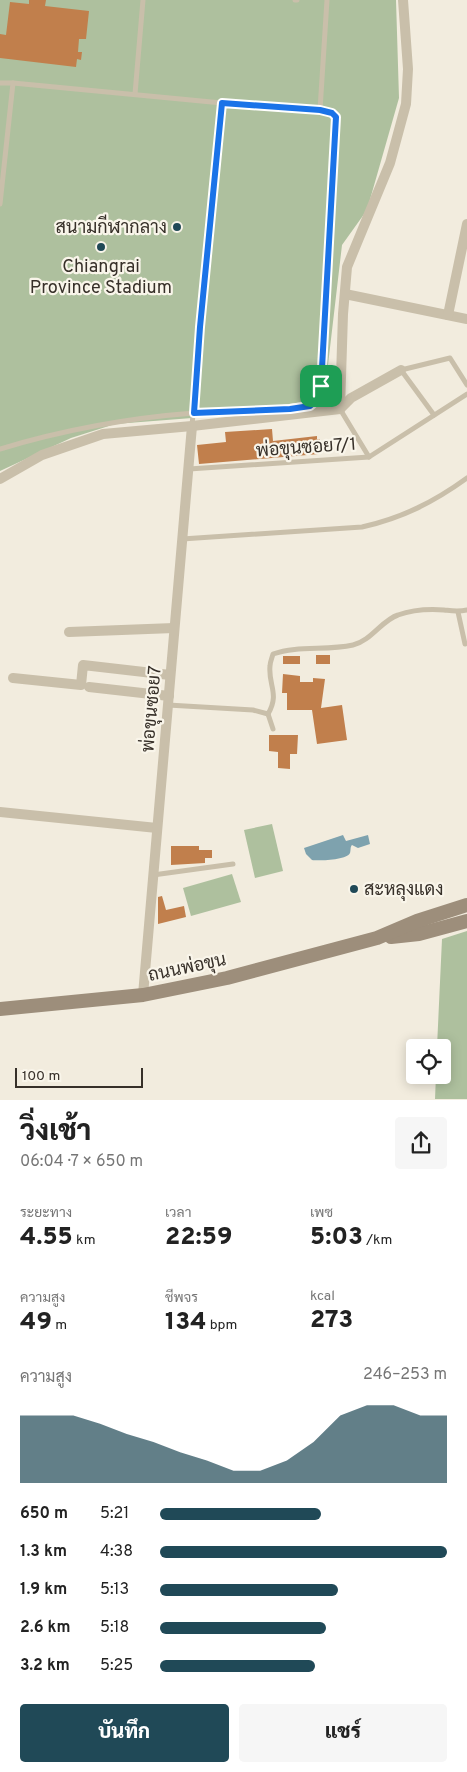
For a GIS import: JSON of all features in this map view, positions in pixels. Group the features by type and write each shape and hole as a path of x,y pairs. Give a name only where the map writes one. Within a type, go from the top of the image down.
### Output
{"main road":[{"name":"ถนนพ่อขุน","path":"0,1009 142,995 227,978 378,938 417,921 467,905"},
{"name":"ถนนพ่อขุน","path":"378,938 419,934 467,921"}],"street":[{"path":"340,409 347,267 390,163 406,104 408,69 403,0"},
{"path":"448,315 467,224"},
{"path":"345,294 467,318"},
{"path":"0,479 42,455 103,434 340,409 351,398 401,370"},
{"name":"พ่อขุนซอย7","path":"142,995 192,426"},
{"path":"69,632 174,628"},
{"path":"12,678 81,685 83,665 170,675"},
{"path":"89,687 168,701"},
{"path":"0,812 157,828"}],"lane":[{"path":"135,94 143,0"},
{"path":"320,110 327,0"},
{"path":"0,83 320,110 332,113 336,117 319,398 310,406 290,409 194,413 113,422 33,439 0,449"},
{"path":"0,204 13,83"},
{"path":"192,426 222,103"},
{"path":"434,415 401,370 450,358 467,385"},
{"name":"พ่อขุนซอย7/1","path":"188,470 369,457 467,394"},
{"path":"340,409 369,457"},
{"path":"182,539 362,527 389,521 418,508 467,478"},
{"path":"273,729 268,714 273,704 270,667 273,654 287,649 322,649 355,644 374,633 396,615 414,611 444,610 458,612 467,610"},
{"path":"458,612 465,644"},
{"path":"168,701 253,710 268,714"},
{"path":"153,875 234,864"}],"green space":[{"name":"สนามกีฬากลาง","path":"0,0 396,0 399,98 367,210 342,245 324,399 192,418 115,424 71,438 0,471"},
{"path":"272,824 283,871 255,878 244,830"},
{"path":"232,874 241,902 191,916 183,888"},
{"path":"467,931 467,1099 435,1099 436,1084 451,1084 451,1039 437,1039 442,939"}],"water":[{"path":"343,835 346,841 368,835 370,844 358,848 352,845 348,855 332,859 312,860 306,854 304,848"}],"building":[{"path":"29,0 46,0 45,6 89,11 86,39 79,39 78,52 82,52 81,60 77,59 76,67 0,58 0,34 6,35 10,2 29,4"},
{"path":"272,429 273,441 317,436 317,439 320,439 319,454 199,464 197,445 226,442 225,432"},
{"path":"316,655 330,655 330,664 316,664"},
{"path":"283,656 300,656 300,664 283,664"},
{"path":"283,674 300,676 300,682 313,682 313,678 325,679 321,708 342,705 347,740 317,744 312,710 287,710 287,693 282,693"},
{"path":"269,735 298,735 297,754 290,754 290,769 278,768 278,752 269,751"},
{"path":"171,846 199,846 199,850 212,850 212,858 205,858 205,863 171,865"},
{"path":"162,896 166,910 184,906 186,917 158,924 158,897"}],"place":[{"name":"สนามกีฬากลาง","path":"177,227"},
{"name":"Chiangrai Province Stadium","path":"101,247"},
{"name":"สะหลุงแดง","path":"354,889"}],"route":[{"path":"222,103 320,110 335,114 321,386 319,398 310,406 290,409 194,413 200,327 222,103"}]}
